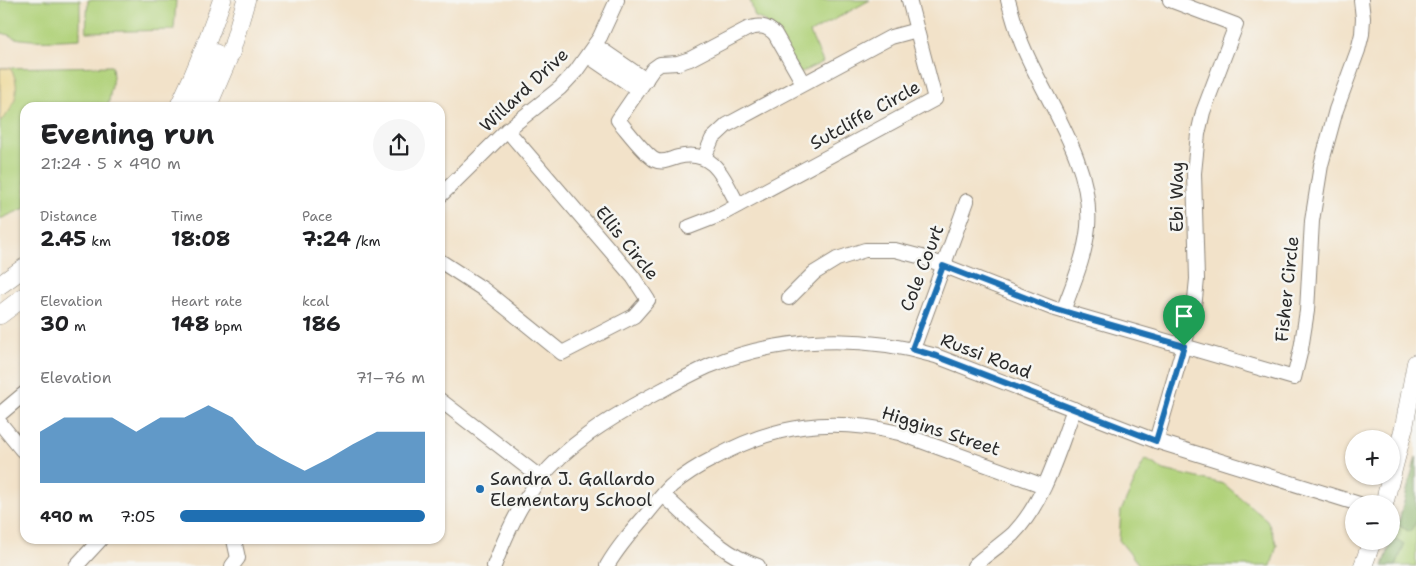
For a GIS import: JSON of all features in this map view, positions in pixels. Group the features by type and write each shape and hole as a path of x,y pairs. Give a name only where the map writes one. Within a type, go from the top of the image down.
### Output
{"main road":[{"path":"181,102 188,89 222,0"},
{"path":"198,102 198,98 224,27 226,14 222,0"},
{"path":"210,102 231,52 246,0"},
{"path":"0,285 20,271"},
{"path":"0,315 20,300"},
{"path":"1386,495 1404,427 1416,363"},
{"path":"1363,566 1369,550"}],"street":[{"name":"Willard Drive","path":"445,191 507,130 560,88 592,51 617,0"},
{"path":"704,158 712,139 721,129 891,37 917,30 909,0"},
{"path":"1008,0 1024,49 1076,157 1086,194 1088,226 1085,245 1063,311"},
{"name":"Ebi Way","path":"1156,441 1191,321 1196,289 1194,173 1198,134 1203,112 1236,25 1170,0"},
{"name":"Fisher Circle","path":"789,298 808,278 824,266 844,256 865,250 880,249 902,252 1063,311 1294,378 1307,311 1316,193 1330,128 1362,34 1361,0"},
{"path":"689,227 711,219 738,205 720,172 710,161 690,155 665,162 654,159 618,120 653,69 660,64 685,61 747,28 757,25 769,28 775,34 803,83"},
{"name":"Sutcliffe Circle","path":"738,205 935,99 917,30"},
{"path":"592,51 642,85"},
{"name":"Ellis Circle","path":"445,264 483,289 562,353 634,316 648,300 633,277 612,251 507,130"},
{"name":"Cole Court","path":"912,349 967,201"},
{"name":"Russi Road","path":"494,566 510,526 541,478 558,459 599,427 620,413 687,377 735,357 767,348 828,341 877,343 912,349 936,356 1156,441 1345,500"},
{"path":"0,414 20,397"},
{"path":"445,404 541,478"},
{"path":"974,566 1013,533 1023,521 1044,486 1074,409"},
{"path":"0,423 20,448"},
{"name":"Higgins Street","path":"607,566 624,540 663,495 682,477 748,441 794,428 835,424 876,427 899,433 1044,486"},
{"path":"663,495 721,546 732,554 758,566"},
{"path":"76,566 96,544"},
{"path":"232,566 238,558 235,544"}],"green space":[{"path":"0,0 80,0 80,39 31,40 15,38 0,33"},
{"path":"88,0 176,0 174,30 86,32"},
{"path":"750,0 870,0 810,33 823,62 800,73 765,21 755,17"},
{"path":"112,66 113,77 109,102 20,102 20,210 0,219 0,68"},
{"path":"1416,457 1416,566 1383,566 1389,550 1400,550 1400,517"},
{"path":"1416,457 1416,522 1410,532 1400,526 1400,517"},
{"path":"1145,459 1164,470 1224,484 1267,520 1277,545 1271,566 1140,566 1119,540 1121,511"},
{"path":"1400,542 1404,545 1396,566 1383,566 1389,550 1400,550"}],"sand":[{"path":"0,68 10,68 14,75 16,96 10,110 0,121"}],"place":[{"name":"Sandra J. Gallardo Elementary School","path":"480,489"}],"route":[{"path":"943,266 1052,308 1184,346 1156,441 936,356 912,349 943,266"}]}
